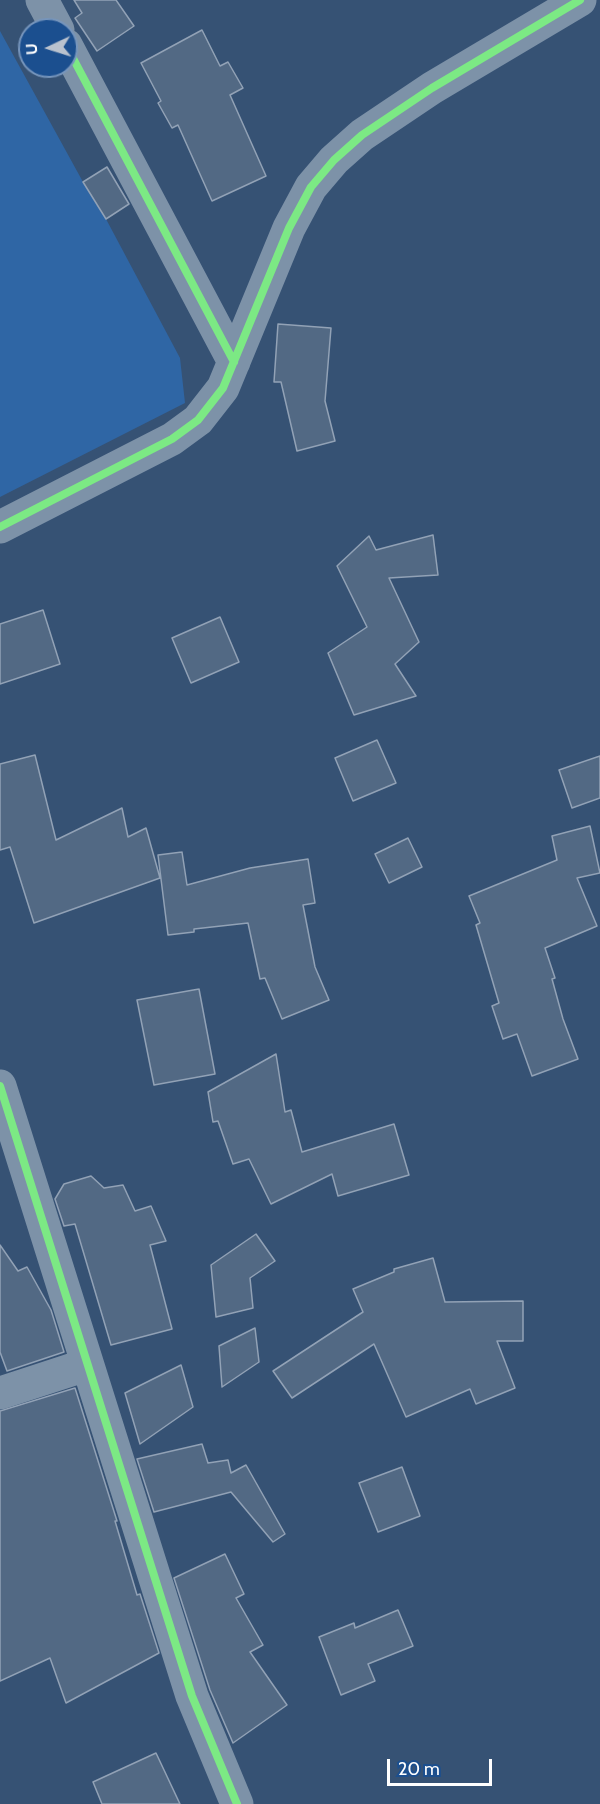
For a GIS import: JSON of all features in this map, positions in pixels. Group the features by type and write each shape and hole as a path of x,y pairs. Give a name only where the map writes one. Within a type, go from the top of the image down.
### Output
{"street":[{"path":"42,0 52,18"},
{"path":"0,527 172,439 198,420 213,403 234,362 289,228 311,187 334,160 362,135 432,88 580,0"},
{"path":"78,68 234,362"},
{"path":"0,1086 192,1696 237,1804"},
{"path":"0,1393 86,1365"}],"shaded area":[{"path":"0,31 18,64 18,78 26,78 106,219 180,358 185,403 0,497"}],"building":[{"path":"74,0 116,0 134,26 97,51 78,22 78,18 75,18 82,13"},
{"path":"202,30 220,66 228,62 243,88 230,95 266,176 212,201 178,125 172,128 158,103 161,101 141,63"},
{"path":"107,167 129,204 106,219 83,182"},
{"path":"278,324 331,328 325,401 335,441 297,451 281,382 274,382"},
{"path":"433,535 438,575 389,578 419,642 395,664 416,696 354,715 328,653 367,627 337,566 369,536 376,550"},
{"path":"43,610 60,664 0,684 0,624"},
{"path":"220,617 239,662 191,683 172,638"},
{"path":"377,740 396,783 353,801 335,758"},
{"path":"35,755 56,840 122,808 128,837 146,828 160,878 34,923 10,847 0,850 0,764"},
{"path":"600,756 600,798 572,808 559,770"},
{"path":"590,826 600,873 577,878 597,926 545,948 555,978 552,979 563,1019 578,1059 532,1076 517,1034 503,1039 492,1006 499,1003 476,925 480,923 469,896 557,860 552,836"},
{"path":"408,838 422,867 389,883 375,854"},
{"path":"182,852 187,885 250,868 308,859 315,903 303,905 315,967 329,1000 282,1019 265,978 260,979 248,923 194,929 194,932 168,935 158,855"},
{"path":"199,989 215,1074 154,1085 137,1000"},
{"path":"276,1054 285,1112 291,1110 302,1152 394,1124 409,1175 338,1196 332,1174 271,1204 249,1159 233,1164 218,1121 213,1122 208,1092"},
{"path":"91,1176 104,1188 123,1185 135,1211 151,1206 166,1241 150,1245 172,1329 111,1345 75,1224 64,1226 55,1199 64,1184"},
{"path":"256,1234 275,1261 250,1278 253,1308 216,1317 211,1265"},
{"path":"0,1245 18,1271 27,1267 51,1310 64,1352 7,1371 0,1352"},
{"path":"433,1258 445,1302 523,1301 523,1341 497,1341 515,1388 476,1404 470,1389 406,1417 374,1344 292,1398 273,1371 363,1312 353,1289 394,1272 394,1269"},
{"path":"255,1328 259,1362 222,1387 219,1346"},
{"path":"181,1365 193,1407 140,1444 125,1393"},
{"path":"75,1388 117,1521 115,1521 137,1595 140,1594 159,1653 66,1703 50,1658 0,1681 0,1411"},
{"path":"202,1444 208,1463 228,1460 231,1473 246,1465 285,1534 273,1542 231,1492 154,1512 137,1459"},
{"path":"402,1467 420,1516 378,1532 359,1483"},
{"path":"225,1554 244,1594 236,1598 263,1645 250,1652 287,1705 233,1743 210,1690 174,1578"},
{"path":"398,1610 413,1646 368,1664 375,1681 341,1695 319,1637 354,1623 355,1628"},
{"path":"156,1753 180,1804 102,1804 93,1782"}],"cycle path":[{"path":"0,527 172,439 198,420 223,388 289,228 311,187 334,160 362,135 432,88 580,0"},
{"path":"78,68 234,362"},
{"path":"0,1086 192,1696 237,1804"}]}
